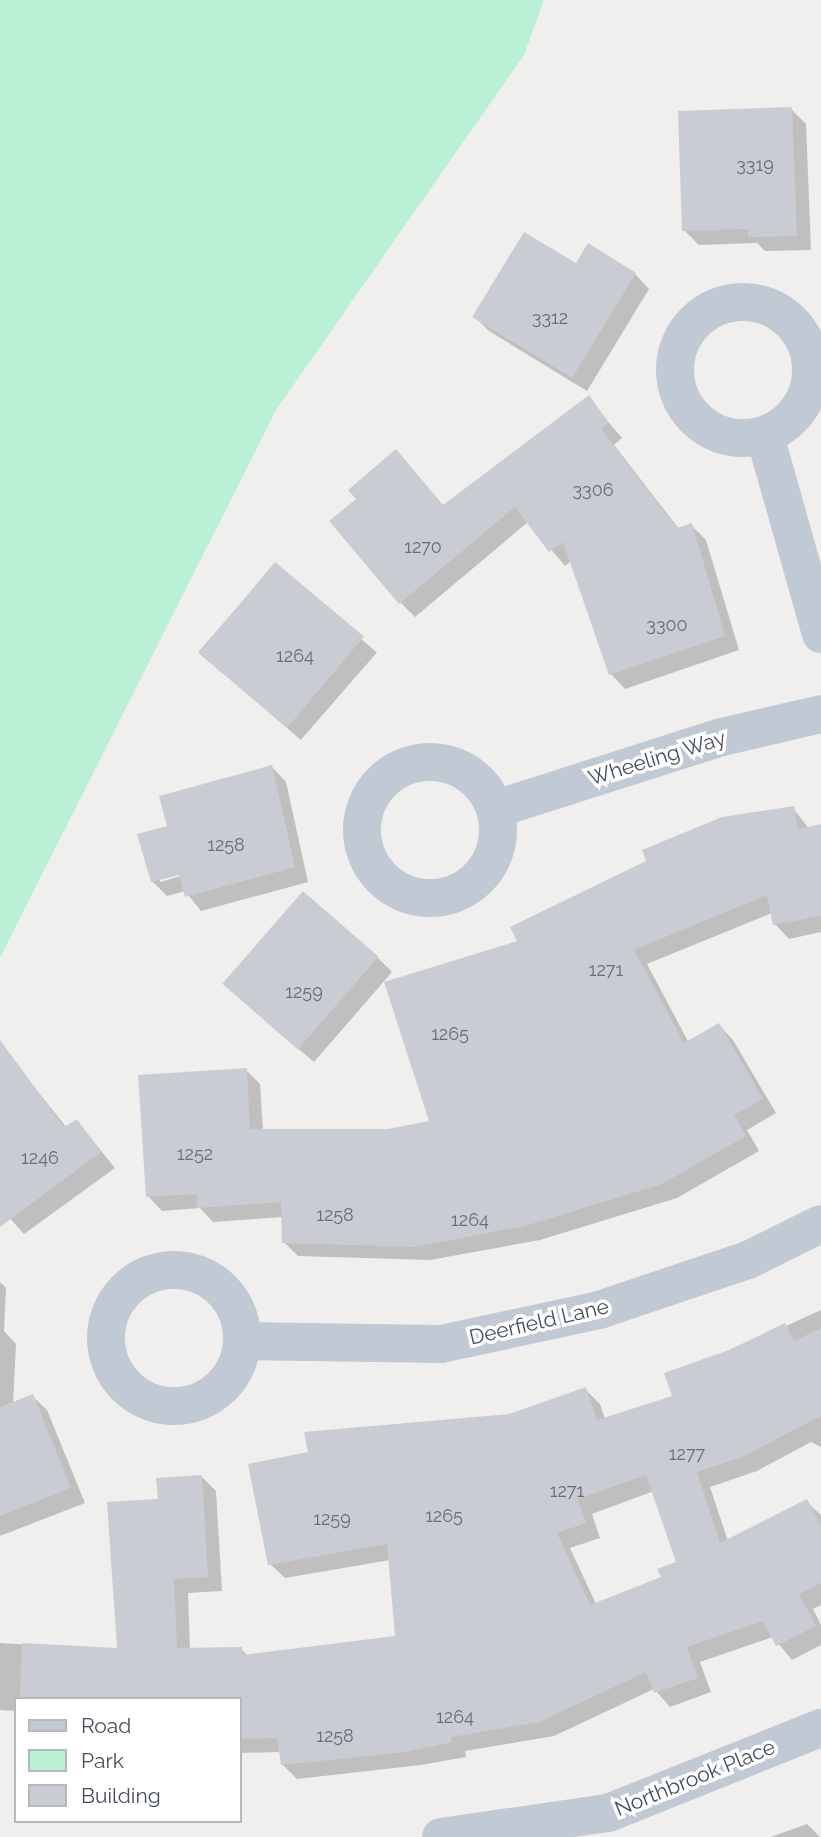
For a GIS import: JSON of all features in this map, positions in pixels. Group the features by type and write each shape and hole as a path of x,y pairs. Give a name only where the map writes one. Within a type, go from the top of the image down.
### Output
{"street":[{"path":"765,436 821,634"},
{"name":"Wheeling Way","path":"496,809 722,737 821,713"},
{"name":"Deerfield Lane","path":"243,1341 440,1344 599,1310 748,1260 821,1224"},
{"name":"Northbrook Place","path":"441,1837 608,1813 821,1728"}],"green space":[{"path":"0,0 544,0 524,55 276,410 0,958"}],"building":[{"path":"792,107 797,236 748,237 748,229 682,231 678,111"},
{"path":"524,232 576,263 588,243 636,273 572,378 472,317"},
{"path":"589,395 609,423 601,429 677,528 692,523 725,636 609,675 563,542 549,552 515,507 399,604 329,521 356,499 348,490 396,449 443,505"},
{"path":"275,562 364,637 287,728 199,653"},
{"path":"272,765 295,867 185,897 179,875 151,882 137,834 167,826 159,796"},
{"path":"794,806 798,829 821,824 821,916 773,925 767,895 634,950 684,1043 719,1023 763,1099 734,1115 746,1136 662,1184 525,1226 414,1247 282,1243 281,1202 197,1208 197,1194 146,1197 138,1075 247,1068 250,1129 388,1129 429,1121 384,982 517,941 510,927 646,861 642,850 722,817"},
{"path":"303,891 378,957 298,1049 222,984"},
{"path":"0,1040 64,1127 77,1119 101,1152 0,1227"},
{"path":"785,1323 794,1341 821,1328 821,1416 742,1457 697,1472 720,1543 807,1499 821,1525 821,1583 799,1594 816,1626 776,1646 763,1621 687,1647 698,1678 654,1693 646,1672 539,1722 451,1737 452,1742 406,1752 281,1765 277,1738 242,1739 242,1697 20,1697 22,1643 117,1648 107,1502 158,1499 156,1478 202,1475 208,1577 174,1579 177,1648 242,1647 242,1655 395,1636 387,1544 268,1565 248,1464 308,1452 304,1432 509,1414 586,1387 597,1420 672,1396 664,1373 729,1350","holes":["646,1475 676,1562 657,1569 661,1577 590,1605 557,1533 586,1523 578,1499"]},
{"path":"33,1394 71,1488 0,1516 0,1407"}]}
